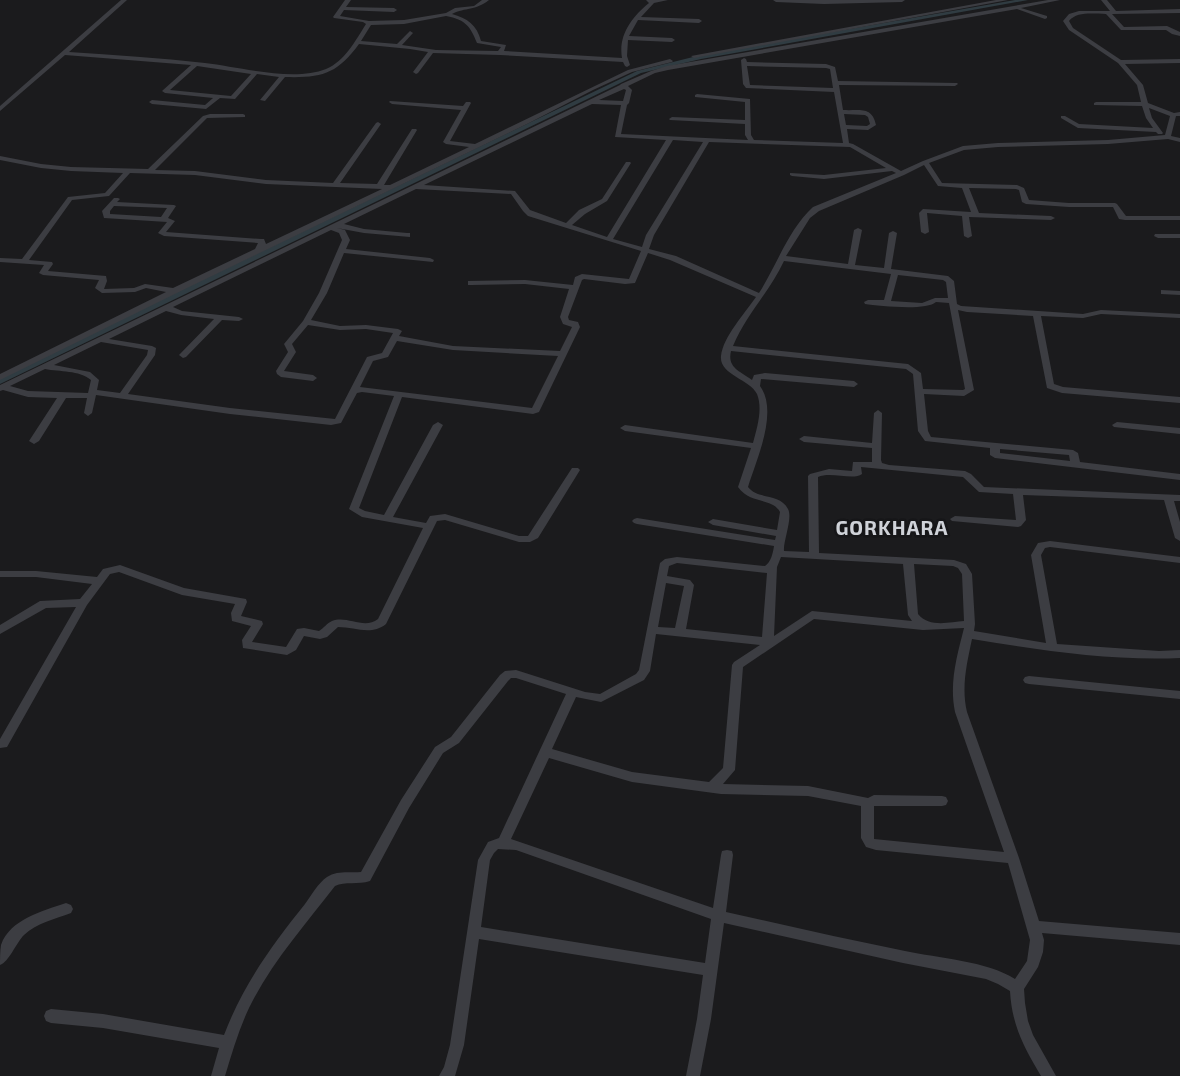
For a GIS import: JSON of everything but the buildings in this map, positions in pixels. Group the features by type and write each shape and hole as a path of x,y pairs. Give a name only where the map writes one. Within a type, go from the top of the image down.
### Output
{"street":[{"path":"0,109 124,0"},
{"path":"348,0 336,17 369,23 404,22 444,14 457,9 475,7 486,0"},
{"path":"629,76 624,60 625,38 650,1 665,0"},
{"path":"776,0 902,0"},
{"path":"1,384 175,291 476,146 652,64 738,47 1009,3 1056,0"},
{"path":"1104,0 1123,29 1168,28 1174,33 1180,34"},
{"path":"1,384 45,367 414,188 623,85 629,76 741,54 947,18 1009,3 1045,17"},
{"path":"342,8 394,10"},
{"path":"1168,138 1157,130 1146,113 1140,85 1120,62 1071,29 1066,21 1071,15 1079,13 1180,11"},
{"path":"444,14 460,16 467,20 478,35 479,42 504,46 500,53"},
{"path":"637,18 699,21"},
{"path":"63,54 196,64 284,75 327,71 338,65 358,42 369,23"},
{"path":"399,46 410,33"},
{"path":"625,38 672,40"},
{"path":"358,42 399,46 431,52 500,53 624,60"},
{"path":"416,72 431,52"},
{"path":"741,54 745,64 746,84 748,87 955,84"},
{"path":"1120,62 1180,61"},
{"path":"196,64 165,91 218,97 236,97 256,72"},
{"path":"745,64 830,66 834,70 846,144"},
{"path":"263,100 284,75"},
{"path":"623,85 628,88 629,92 627,102 624,104 617,136 846,144 857,147 902,174"},
{"path":"697,96 748,100 748,135 752,142"},
{"path":"152,102 206,107 218,97"},
{"path":"392,102 467,105 446,142 476,146"},
{"path":"589,102 624,104"},
{"path":"1096,104 1145,104 1176,114 1168,138"},
{"path":"840,112 867,113 871,116 873,125 868,128 843,127"},
{"path":"150,171 205,117 243,116"},
{"path":"1063,117 1078,126 1157,130"},
{"path":"672,119 748,122"},
{"path":"335,185 378,124"},
{"path":"379,187 414,130"},
{"path":"609,240 671,138"},
{"path":"652,630 764,641 767,639 769,633 772,567 785,512 783,506 778,502 751,495 743,487 761,426 762,395 756,386 729,368 725,362 725,356 742,323 807,217 816,209 902,174 924,162 949,153 978,146 1180,139"},
{"path":"354,391 362,389 536,410 576,327 575,324 566,322 564,317 574,286 577,285 582,276 625,282 632,281 650,235 707,140"},
{"path":"0,158 41,166 219,175 266,182 513,192 526,212 609,240 673,258 760,296"},
{"path":"568,225 582,212 604,200 628,162"},
{"path":"924,162 937,183 945,186 1017,187 1022,189 1024,200 1030,203 1115,205 1125,218 1180,218"},
{"path":"792,174 824,177 894,169"},
{"path":"24,261 70,198 107,194 128,170"},
{"path":"965,186 976,215"},
{"path":"164,219 172,206 114,201 106,211 107,216 171,221 162,233 164,234 261,241 262,244 257,252"},
{"path":"925,232 923,213 925,212 1051,218"},
{"path":"965,214 968,236"},
{"path":"335,226 407,235"},
{"path":"313,378 280,372 292,352 288,344 306,322 331,280 342,251 346,240 344,234 335,226"},
{"path":"851,267 858,230"},
{"path":"888,303 893,233"},
{"path":"1158,236 1180,236"},
{"path":"342,251 430,260"},
{"path":"781,258 935,277 950,281 970,390 964,393 918,391"},
{"path":"0,260 48,263 43,273 103,278 99,288 102,291 135,290 145,286 175,291"},
{"path":"471,283 525,282 574,286"},
{"path":"1164,292 1180,293"},
{"path":"868,302 922,305 930,304 930,302 935,300 953,303 958,308 967,310 1083,316 1101,312 1180,316"},
{"path":"167,308 181,313 239,319"},
{"path":"1036,313 1050,386 1062,390 1178,400 1180,410"},
{"path":"183,355 220,317"},
{"path":"1,384 28,394 122,396 230,411 331,422 338,421 370,359 386,354 398,331 395,329 366,327 340,328 306,322"},
{"path":"395,338 453,348 564,354"},
{"path":"101,340 152,348 151,355 122,396"},
{"path":"729,348 908,367 917,373 923,431 928,439 995,446 995,455 1180,477"},
{"path":"45,367 86,372 92,376 95,380 88,413"},
{"path":"756,386 757,377 764,376 854,384"},
{"path":"399,394 354,509 362,514 428,526"},
{"path":"34,441 63,395"},
{"path":"878,413 876,460 879,465"},
{"path":"387,519 438,425"},
{"path":"1117,425 1180,432"},
{"path":"625,428 755,446"},
{"path":"804,438 877,446"},
{"path":"814,556 814,476 818,472 857,474 856,464 965,474 970,476 976,486 982,490 1180,498"},
{"path":"3,744 83,603 107,571 120,568 182,591 239,600 242,604 236,613 236,618 258,624 247,640 248,645 287,651 293,647 300,632 320,635 324,634 330,625 339,623 369,627 378,625 382,621 433,518 445,517 519,538 530,539 534,536 575,470"},
{"path":"955,519 1018,524 1021,520 1018,492"},
{"path":"1168,498 1180,538"},
{"path":"637,521 779,543"},
{"path":"713,522 779,543"},
{"path":"779,543 783,554 954,562 962,566 966,574 969,629 959,672 958,699 1013,858 1034,926 1037,940 1033,963 1017,988 1021,1021 1027,1038 1049,1076"},
{"path":"1052,648 1036,555 1042,545 1050,544 1180,560"},
{"path":"218,1076 227,1042 250,992 264,971 330,882 341,877 359,879 365,877 405,804 439,750 455,740 504,678 509,674 516,674 592,698 601,698 640,677 646,662 664,565 669,561 677,560 757,570 767,570 772,567"},
{"path":"908,560 913,616 923,626"},
{"path":"0,574 36,574 98,581"},
{"path":"662,579 689,585 680,633"},
{"path":"0,630 44,604 83,603"},
{"path":"711,788 729,770 738,665 812,615 969,629 1052,648 1159,655 1180,654"},
{"path":"1029,680 1180,695"},
{"path":"503,843 573,692"},
{"path":"545,752 632,777 711,788 808,791 869,804"},
{"path":"942,801 874,800 869,804 867,838 870,843 876,845 1013,858"},
{"path":"446,1076 450,1070 457,1044 487,850 493,844 516,845 719,916 903,957 986,973 1003,979 1017,988"},
{"path":"694,1076 727,855"},
{"path":"0,959 15,935 28,922 66,909"},
{"path":"1034,926 1180,939"},
{"path":"474,932 710,970"},
{"path":"51,1016 103,1021 227,1042"}],"waterway":[{"path":"0,381 639,72 701,57 1025,0"}],"district":[{"name":"GORKHARA","path":"892,527"}]}
